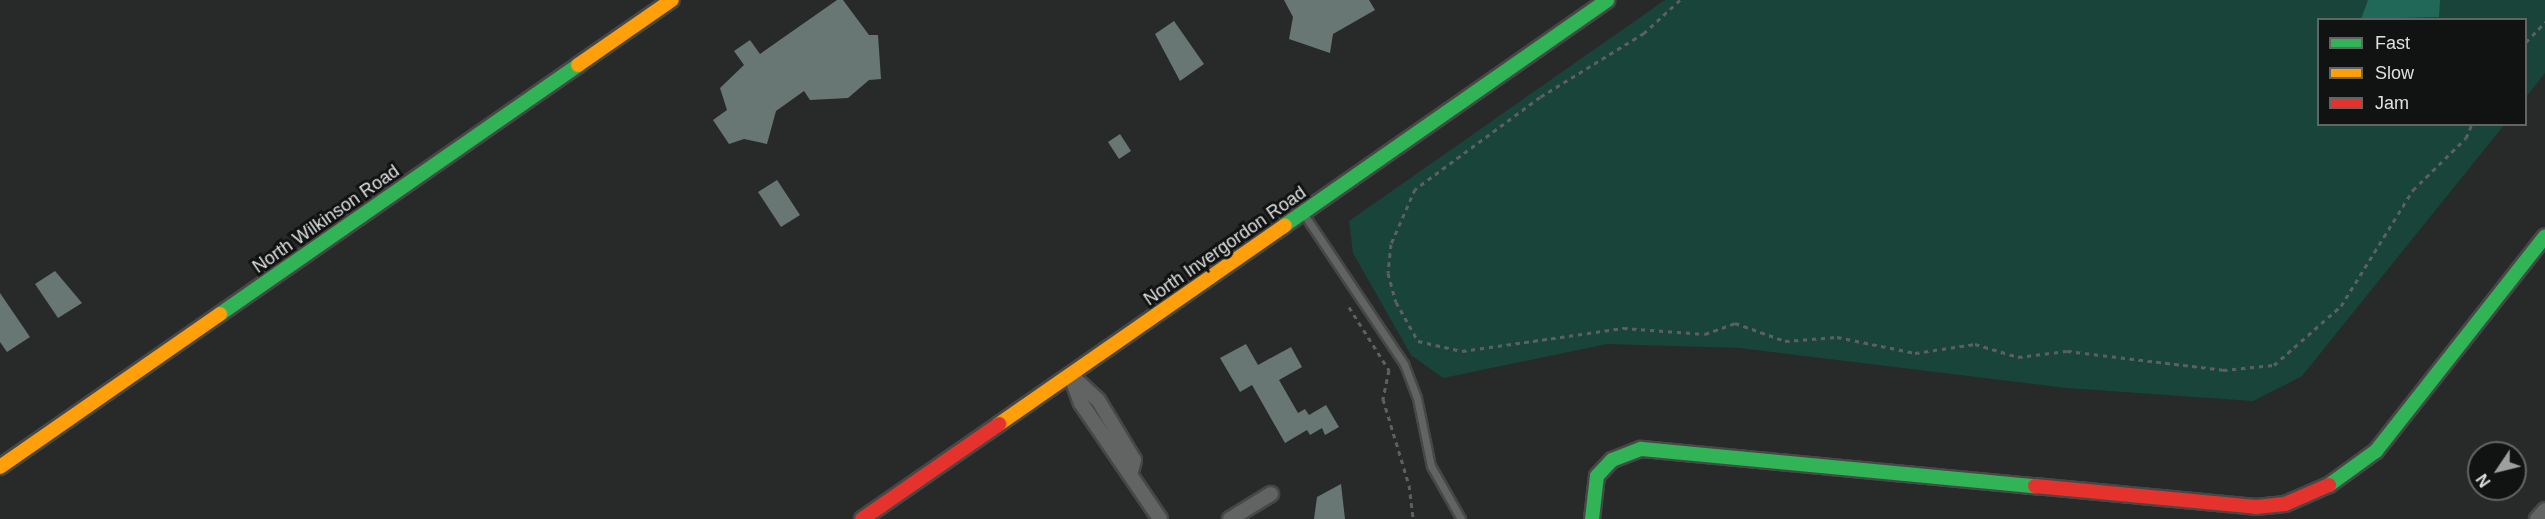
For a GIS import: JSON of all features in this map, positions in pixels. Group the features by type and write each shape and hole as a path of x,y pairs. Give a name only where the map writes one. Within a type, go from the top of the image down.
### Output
{"street":[{"name":"North Wilkinson Road","path":"0,467 672,0"},
{"name":"North Invergordon Road","path":"871,517 1607,0"},
{"path":"1592,519 1597,476 1612,460 1641,449 2256,507 2284,504 2347,477 2376,451 2545,236"},
{"path":"1071,376 1095,395 1134,460 1131,471 1160,519"},
{"path":"1230,519 1271,494"},
{"path":"2537,519 2545,510"}],"lane":[{"path":"1303,213 1404,364 1417,398 1431,466 1461,519"}],"path":[{"path":"1680,0 1644,33 1540,97 1415,189 1390,244 1388,273 1396,302 1418,340 1462,351 1623,328 1705,334 1734,323 1785,341 1837,336 1915,353 1976,344 2018,357 2067,351 2161,358 2223,370 2274,365 2341,306 2413,190 2466,138 2471,126"},
{"path":"2527,41 2545,22"},
{"path":"1347,304 1389,370 1383,399 1409,485 1413,519"}],"shaded area":[{"path":"1665,0 2545,0 2545,73 2527,96 2527,18 2317,18 2317,126 2503,126 2302,376 2253,401 2067,388 1740,348 1607,344 1443,378 1411,355 1353,253 1349,221"},
{"path":"2368,0 2440,0 2439,17 2361,18"}],"building":[{"path":"837,0 843,0 869,35 878,35 881,79 869,80 848,98 810,100 804,91 776,111 767,144 744,139 729,144 713,120 727,110 720,88 744,65 734,51 750,40 760,54"},
{"path":"1284,0 1369,0 1375,10 1333,34 1330,53 1289,39 1293,17"},
{"path":"1174,21 1204,64 1180,81 1155,34"},
{"path":"1120,134 1131,151 1119,159 1108,142"},
{"path":"777,180 800,215 781,227 758,192"},
{"path":"55,271 82,303 58,318 35,284"},
{"path":"0,293 30,337 7,352 0,342"},
{"path":"1246,344 1258,365 1291,347 1302,367 1279,380 1298,413 1305,409 1309,415 1326,405 1339,427 1325,435 1322,428 1310,435 1307,430 1285,443 1252,385 1240,392 1220,358"},
{"path":"1341,484 1345,519 1314,519 1317,497"}],"traffic: fast":[{"path":"1285,225 1607,0"},
{"path":"220,314 578,65"},
{"path":"2329,485 2376,451 2545,236"},
{"path":"1592,519 1597,476 1612,460 1641,449 2035,486"}],"traffic: slow":[{"path":"578,65 672,0"},
{"path":"999,424 1285,225"},
{"path":"0,467 220,314"}],"traffic: jam":[{"path":"862,519 999,424"},
{"path":"2035,486 2256,507 2285,504 2329,485"}]}
